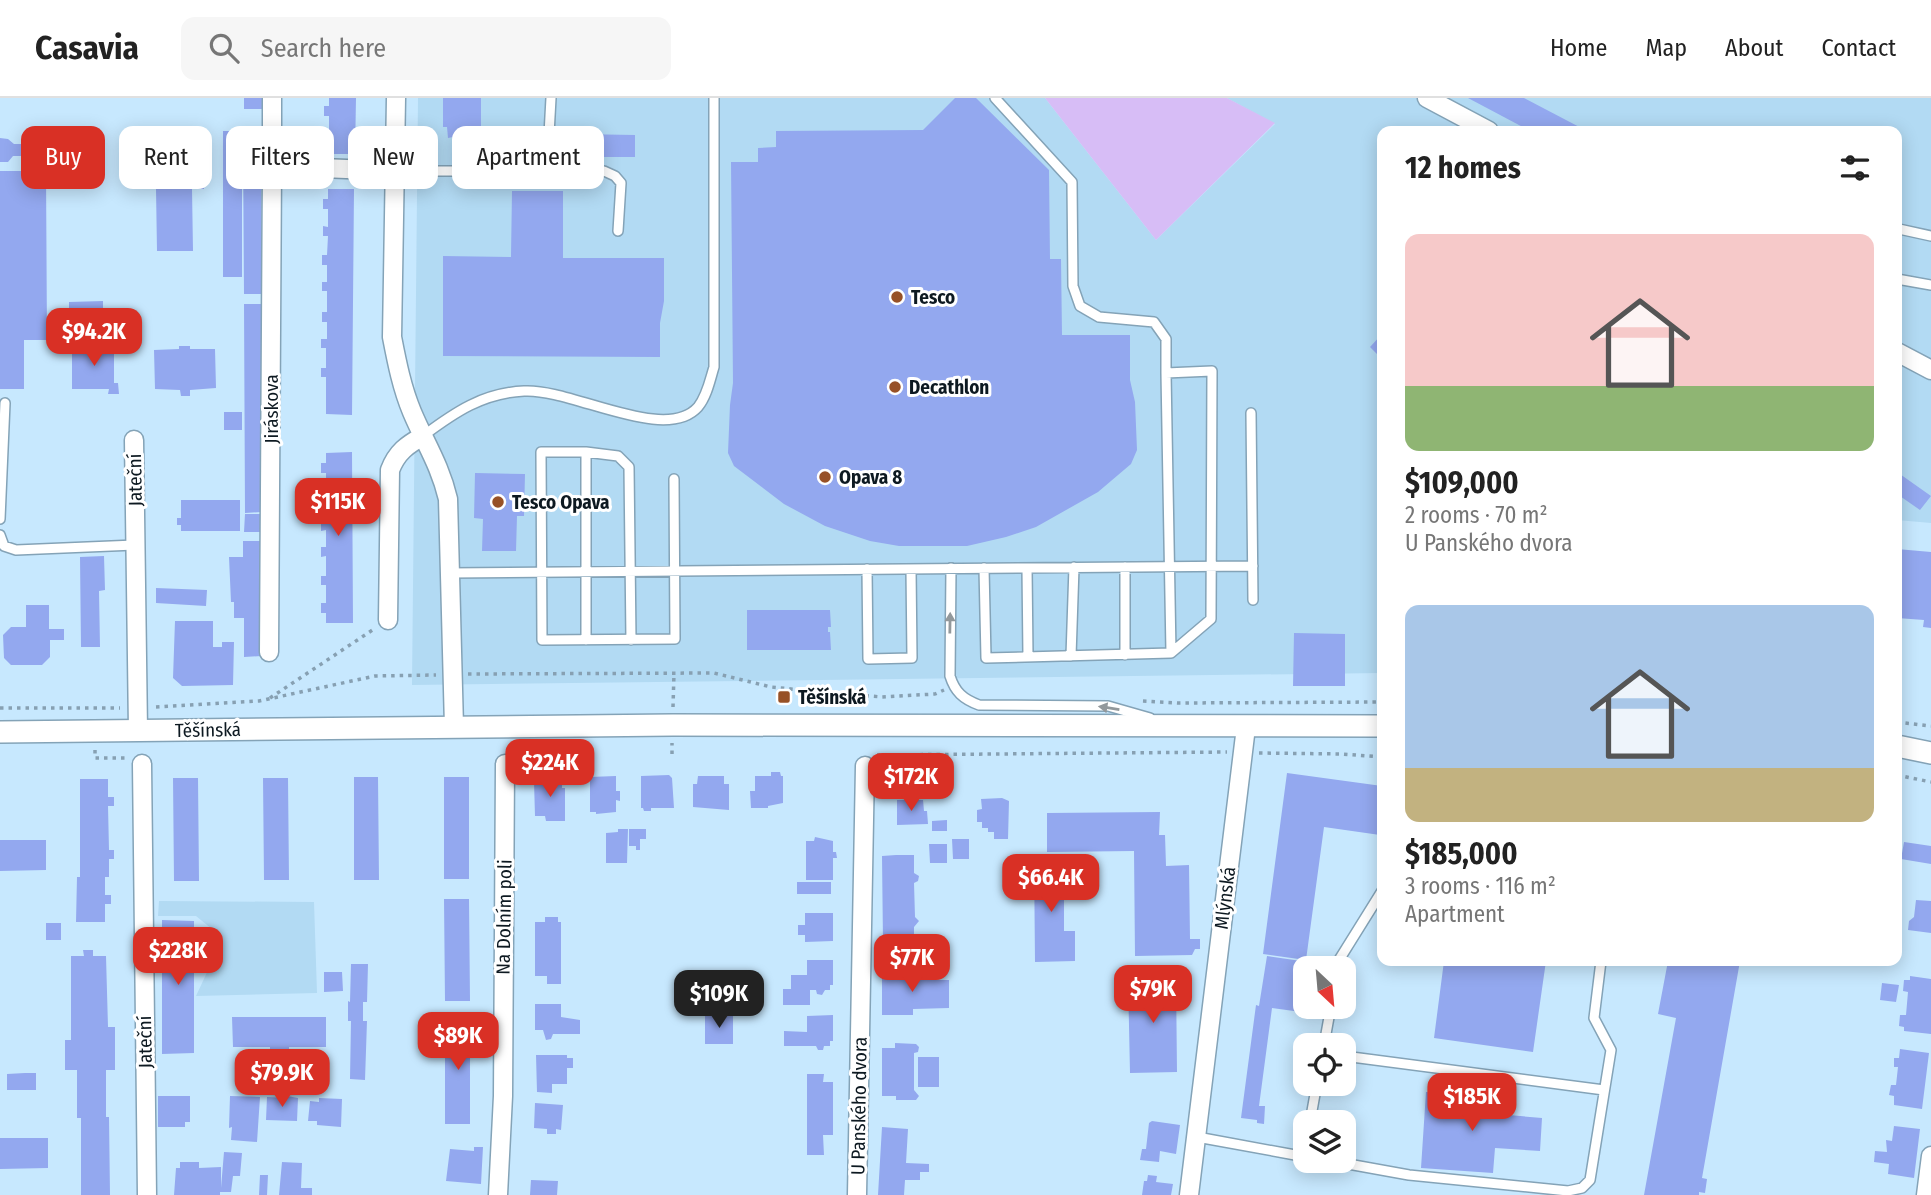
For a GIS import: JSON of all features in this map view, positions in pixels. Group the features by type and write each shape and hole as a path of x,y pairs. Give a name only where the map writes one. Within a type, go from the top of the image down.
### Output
{"street":[{"name":"Jiráskova","path":"272,98 272,126"},
{"path":"396,98 396,126"},
{"path":"1427,98 1480,126"},
{"name":"Jiráskova","path":"269,652 272,189"},
{"path":"396,189 392,337 399,375 438,464 448,499 454,727"},
{"path":"1902,355 1931,370"},
{"path":"388,620 390,470 395,457 424,436"},
{"name":"Jateční","path":"134,440 138,731"},
{"name":"Těšínská","path":"0,732 454,727 1377,726"},
{"name":"Mlýnská","path":"1189,1195 1246,727"},
{"path":"1902,747 1931,753"},
{"name":"U Panského dvora","path":"857,1195 871,760"},
{"name":"Jateční","path":"142,764 147,1195"},
{"name":"Na Dolním poli","path":"498,1195 502,1096 505,764"},
{"path":"1926,1195 1931,1156"}],"lane":[{"path":"549,126 551,98"},
{"path":"424,436 470,404 506,392 547,391 627,415 657,421 679,419 698,407 708,388 714,367 713,98"},
{"path":"995,98 1072,182 1073,286 1080,306 1099,317 1154,322 1166,339 1171,653"},
{"path":"604,171 615,176 621,183 618,231"},
{"path":"1902,230 1931,236"},
{"path":"1902,280 1931,285"},
{"path":"984,568 986,658 1171,653 1211,619 1212,371 1166,373"},
{"path":"0,519 5,403"},
{"path":"1251,413 1253,600"},
{"path":"631,640 629,467 618,456 586,452 541,452 542,640 631,640 675,639 674,479"},
{"path":"586,452 586,640"},
{"path":"0,535 4,545 16,550 135,545"},
{"path":"450,573 1253,566"},
{"path":"1071,656 1074,567"},
{"path":"1125,567 1125,655"},
{"path":"951,568 950,676 960,696 979,705 1108,706 1175,726"},
{"path":"1027,568 1028,657"},
{"path":"867,569 868,659 912,658 911,569"},
{"path":"1341,956 1377,899"},
{"path":"1356,1165 1409,1175 1568,1191 1582,1188 1590,1180 1611,1050 1594,1018 1600,966"},
{"path":"1356,1058 1604,1090"},
{"path":"1197,1137 1293,1151"}],"path":[{"path":"267,699 388,620"},
{"path":"0,708 137,708 267,699 375,676 453,674 714,673 771,687 882,697 934,694 953,686"},
{"path":"1136,700 1177,703 1377,702"},
{"path":"1902,723 1931,726"},
{"path":"871,760 1243,753 1377,757"},
{"path":"1902,776 1931,782"}],"shaded area":[{"path":"418,98 1045,98 1156,240 1275,124 1227,98 1931,98 1931,523 1902,520 1902,126 1377,126 1377,673 412,685 417,189 438,189 438,126 418,126"},
{"path":"1045,98 1227,98 1275,123 1156,240"},
{"path":"159,901 314,902 317,993 196,996 223,938 196,916 158,916"}],"building":[{"path":"244,98 262,98 262,109 244,109"},
{"path":"329,98 356,98 356,126 348,126 348,154 334,154 334,126 329,126 329,116 324,116 324,106 329,106"},
{"path":"443,98 481,98 481,126 452,126 452,137 448,138 447,127 443,127"},
{"name":"Tesco","path":"955,98 976,98 1049,170 1050,259 1061,259 1062,335 1130,335 1130,380 1135,402 1137,450 1131,464 1098,492 1036,527 967,546 899,546 870,541 825,526 784,504 734,466 728,453 733,383 731,162 758,162 758,148 776,147 776,131 923,130"},
{"path":"1468,98 1524,98 1577,126 1521,126"},
{"path":"223,131 226,131 226,189 242,189 242,277 223,277"},
{"path":"604,134 635,135 635,157 604,157"},
{"path":"0,138 8,139 14,144 21,144 21,156 13,156 8,162 0,162"},
{"path":"0,171 21,171 21,189 46,189 47,340 24,340 24,389 0,389"},
{"path":"156,189 192,189 193,251 157,251"},
{"path":"243,189 261,189 262,294 244,294"},
{"path":"328,189 354,189 352,415 326,414 326,377 321,377 321,368 326,368 326,348 321,348 321,339 327,339 327,322 322,322 322,312 327,312 327,291 322,291 322,282 327,282 327,265 322,265 322,255 327,255 328,236 323,236 323,226 328,227 328,209 323,209 323,199 328,199"},
{"path":"512,191 563,191 563,258 664,258 660,357 443,356 443,256 511,257"},
{"path":"103,301 103,319 69,320 69,302"},
{"path":"244,304 262,304 261,512 245,513"},
{"path":"1377,339 1377,354 1370,347"},
{"path":"72,346 114,346 114,383 118,383 119,394 108,394 109,389 72,389"},
{"path":"179,346 215,349 216,388 190,390 190,396 181,396 180,390 155,389 154,350 179,349"},
{"path":"224,412 242,412 242,430 224,430"},
{"path":"352,452 353,623 326,623 326,613 321,613 321,603 326,603 326,585 321,585 321,576 326,576 326,556 321,557 321,547 326,547 326,530 321,531 321,521 326,521 326,501 321,501 321,491 326,491 326,473 321,473 321,463 326,463 326,453"},
{"path":"475,473 525,474 524,516 517,516 516,551 482,551 483,519 474,518"},
{"path":"1902,476 1931,496 1920,510 1902,497"},
{"path":"181,500 240,500 240,531 181,531 177,518 181,518"},
{"path":"245,514 261,514 261,532 244,532"},
{"path":"243,541 260,541 261,656 244,657 244,618 234,618 234,602 231,602 229,557 243,557"},
{"path":"1902,549 1931,552 1931,628 1923,627 1924,620 1902,618"},
{"path":"104,556 105,590 99,591 100,647 81,647 80,557"},
{"path":"156,588 207,590 206,606 156,603"},
{"path":"26,605 49,605 49,629 64,629 64,640 50,640 50,657 42,665 11,665 4,658 3,635 11,627 26,627"},
{"path":"747,610 830,610 831,627 828,627 828,632 831,650 747,650"},
{"path":"175,621 213,621 213,647 222,647 222,642 234,642 233,685 182,686 173,678"},
{"path":"1294,633 1345,634 1345,686 1293,686"},
{"path":"771,772 780,772 783,776 783,803 768,808 751,808 750,791 755,791 755,776 771,776"},
{"path":"1287,773 1377,785 1377,835 1324,827 1307,956 1293,956 1293,958 1263,954"},
{"path":"669,775 672,778 674,808 651,808 651,811 644,811 641,808 641,776"},
{"path":"616,776 616,791 620,791 620,801 616,800 616,812 590,812 590,777"},
{"path":"698,776 724,776 724,784 729,784 729,810 693,807 693,784 697,784"},
{"path":"354,777 378,777 379,880 354,880"},
{"path":"444,777 469,777 469,879 444,879"},
{"path":"538,777 562,777 562,788 565,788 565,821 546,821 545,816 535,816 534,781"},
{"path":"173,778 198,778 199,881 174,881"},
{"path":"263,778 288,778 289,880 264,880"},
{"path":"80,779 108,779 108,797 114,797 114,806 108,806 109,850 114,850 114,859 109,859 109,877 105,877 105,895 111,895 111,904 105,904 105,922 76,922 77,877 80,877"},
{"path":"1002,798 1009,801 1008,839 994,839 994,832 988,832 988,828 982,828 982,822 977,822 977,810 982,809 981,799"},
{"path":"897,800 923,800 928,824 897,825"},
{"path":"1160,812 1159,835 1165,835 1166,866 1189,865 1190,939 1200,939 1200,949 1195,949 1192,955 1135,956 1134,851 1047,852 1047,813"},
{"path":"947,820 947,831 932,831 932,821"},
{"path":"618,829 628,829 627,863 606,863 606,833 618,832"},
{"path":"629,829 646,829 646,839 640,839 640,850 636,850 636,846 629,846"},
{"path":"815,837 833,841 833,852 836,852 837,858 833,858 833,880 806,880 806,841 814,841"},
{"path":"952,839 969,839 969,859 953,859"},
{"path":"0,840 46,840 46,870 0,871"},
{"path":"1904,842 1931,846 1931,864 1902,859"},
{"path":"929,844 947,844 947,863 930,863"},
{"path":"1034,854 1056,854 1057,878 1064,878 1064,931 1075,931 1075,961 1035,962"},
{"path":"914,855 914,873 919,876 914,883 915,917 919,921 914,927 914,945 883,943 882,856"},
{"path":"797,882 831,882 831,894 797,894"},
{"path":"444,899 469,899 470,1001 445,1001"},
{"path":"1916,900 1931,901 1931,933 1908,930 1909,921 1914,917"},
{"path":"805,913 833,913 833,941 805,942 805,935 798,935 798,925 805,925"},
{"path":"545,917 558,917 558,922 561,922 561,984 547,984 547,976 535,976 535,922 545,922"},
{"path":"162,920 194,921 194,1053 162,1054"},
{"path":"46,923 61,923 61,940 46,940"},
{"path":"926,944 942,944 942,956 927,956"},
{"path":"83,950 93,950 93,956 106,956 108,1027 115,1027 115,1070 106,1070 110,1195 81,1195 81,1118 77,1118 77,1070 65,1070 65,1040 71,1040 71,956 84,956"},
{"path":"1267,956 1293,960 1293,1011 1272,1008 1259,1106 1265,1106 1264,1124 1257,1123 1257,1120 1241,1118 1256,1005 1259,1006"},
{"path":"807,960 833,960 833,985 822,995 817,994 816,990 810,990 810,1005 783,1005 783,989 791,989 791,975 807,975"},
{"path":"351,964 368,964 367,1002 363,1002 363,1021 367,1021 365,1080 350,1079 351,1021 348,1021 348,1001 350,1002"},
{"path":"1443,966 1545,966 1533,1052 1434,1038"},
{"path":"1667,966 1739,966 1702,1178 1707,1179 1705,1193 1699,1192 1699,1195 1644,1195 1676,1018 1658,1014"},
{"path":"324,972 342,972 343,991 324,992"},
{"path":"921,972 922,980 949,980 949,1008 913,1009 913,1015 882,1015 882,974"},
{"path":"1910,976 1931,979 1931,1034 1904,1031 1904,1027 1899,1026 1900,1015 1906,1015 1908,992 1903,991 1904,980 1910,980"},
{"path":"1176,977 1177,1072 1130,1073 1128,978"},
{"path":"1882,983 1899,985 1896,1002 1880,1000"},
{"path":"535,1004 561,1004 561,1017 580,1020 580,1034 553,1034 551,1039 546,1040 543,1030 535,1030"},
{"path":"733,1015 733,1044 705,1044 705,1016"},
{"path":"833,1015 833,1041 830,1041 830,1046 818,1050 816,1046 784,1046 784,1031 807,1032 807,1016"},
{"path":"232,1017 326,1017 326,1047 289,1047 289,1056 270,1056 270,1047 233,1047"},
{"path":"445,1021 470,1021 470,1124 445,1124"},
{"path":"895,1043 916,1044 919,1047 918,1052 914,1053 914,1090 919,1096 916,1100 896,1100 896,1096 882,1096 882,1048 895,1048"},
{"path":"1900,1049 1929,1053 1922,1109 1894,1105 1894,1096 1889,1095 1891,1085 1896,1085 1898,1067 1894,1067 1894,1058 1899,1058"},
{"path":"536,1055 567,1055 567,1058 573,1058 573,1068 567,1068 567,1084 552,1084 552,1093 537,1092"},
{"path":"918,1057 939,1057 939,1087 918,1087"},
{"path":"36,1073 36,1090 7,1090 7,1074"},
{"path":"807,1074 824,1074 823,1082 833,1082 833,1135 823,1135 824,1155 807,1155"},
{"path":"1426,1092 1498,1098 1497,1114 1542,1118 1540,1151 1495,1148 1493,1173 1421,1168"},
{"path":"158,1096 190,1096 190,1122 185,1122 185,1127 158,1127"},
{"path":"230,1096 260,1097 257,1142 231,1140"},
{"path":"267,1097 298,1098 297,1121 266,1120"},
{"path":"319,1098 342,1099 341,1127 317,1125 317,1121 308,1121 310,1101 319,1102"},
{"path":"535,1103 563,1105 561,1130 556,1129 556,1134 547,1134 547,1129 534,1128"},
{"path":"1152,1121 1180,1125 1176,1154 1160,1151 1159,1162 1140,1160 1142,1149 1146,1149 1149,1123"},
{"path":"1894,1126 1920,1129 1914,1178 1888,1174 1889,1164 1874,1162 1875,1151 1887,1152 1886,1140 1892,1141"},
{"path":"882,1127 908,1129 906,1163 929,1164 929,1172 920,1172 920,1180 905,1180 904,1195 878,1195"},
{"path":"0,1138 48,1138 48,1168 0,1169"},
{"path":"474,1147 483,1147 481,1184 446,1181 450,1149 474,1151"},
{"path":"224,1152 242,1153 240,1176 233,1176 231,1192 220,1192 220,1195 174,1195 176,1168 180,1168 180,1162 199,1162 199,1168 221,1167 221,1188"},
{"path":"282,1162 302,1163 301,1188 312,1188 312,1195 279,1195"},
{"path":"260,1175 268,1175 267,1195 259,1195"},
{"path":"1148,1175 1157,1176 1156,1182 1173,1184 1171,1195 1142,1195 1144,1181 1147,1181"},
{"path":"531,1180 558,1181 557,1195 530,1195"}],"place":[{"name":"Tesco","path":"897,297"},
{"name":"Decathlon","path":"895,387"},
{"name":"Opava 8","path":"825,477"},
{"name":"Tesco Opava","path":"498,502"},
{"name":"Těšínská","path":"784,697"}]}
